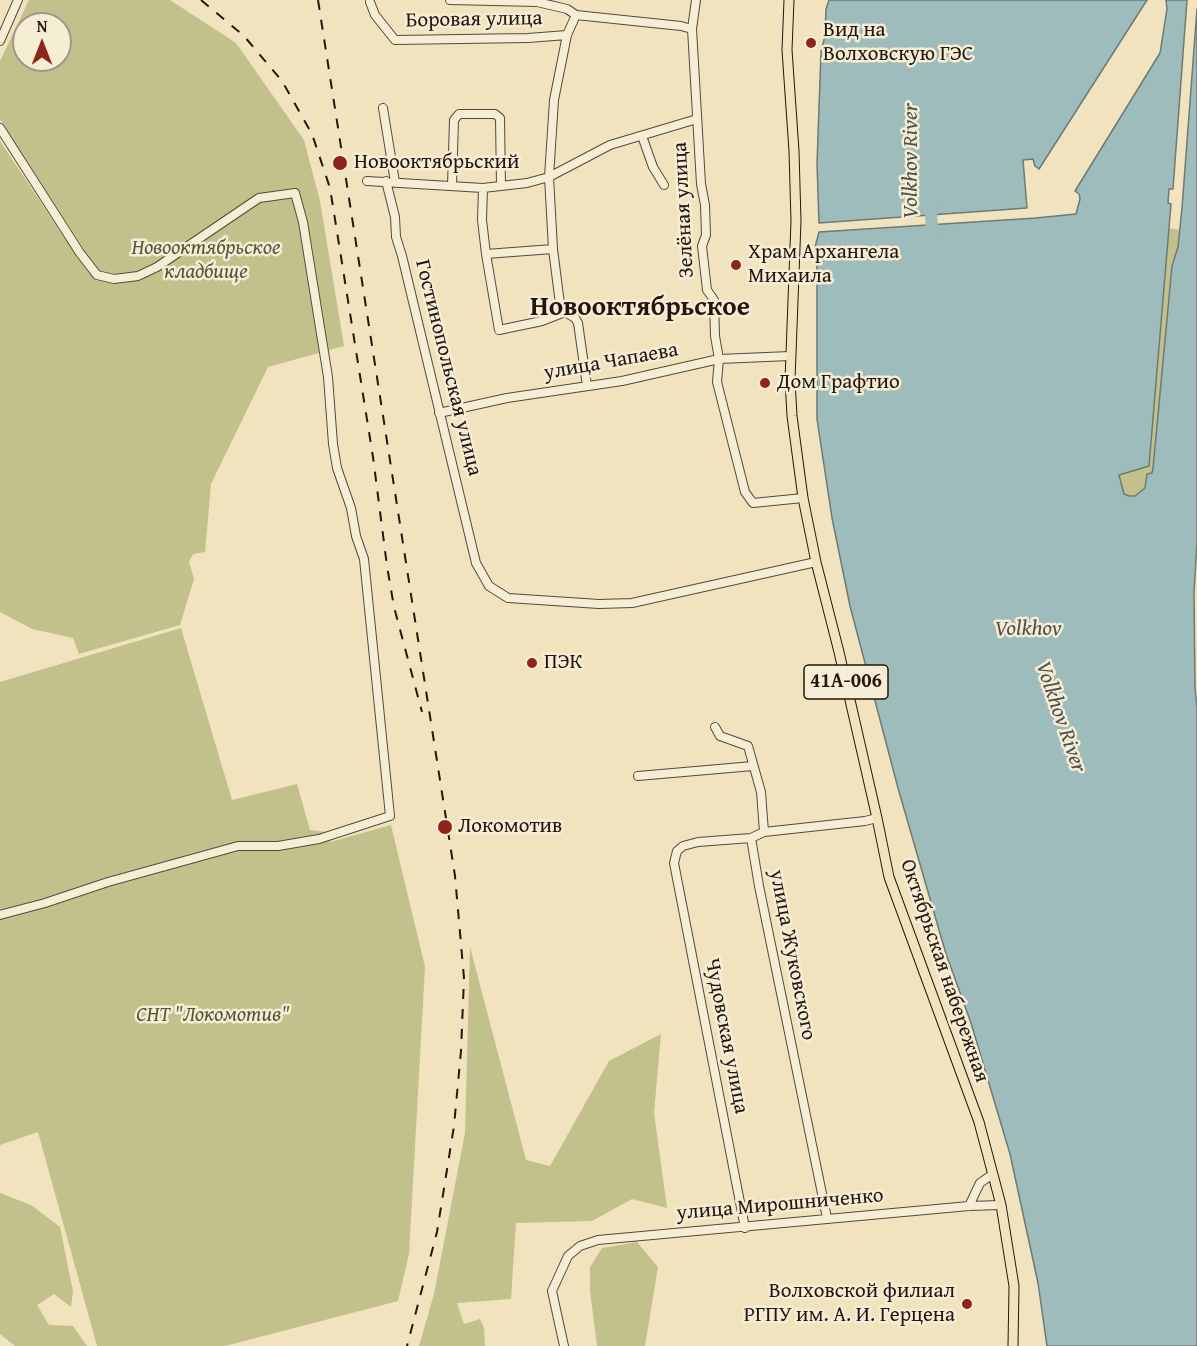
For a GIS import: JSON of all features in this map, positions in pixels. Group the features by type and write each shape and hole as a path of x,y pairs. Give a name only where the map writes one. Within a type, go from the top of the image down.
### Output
{"main road":[{"name":"Октябрьская набережная","path":"789,0 787,50 796,221 790,356 792,416 803,498 816,562 878,818 889,877 979,1122 1001,1205 1014,1286 1013,1346"}],"street":[{"name":"Боровая улица","path":"450,0 567,4 576,15"},
{"name":"Зелёная улица","path":"696,0 692,29 701,184 705,205 706,235 702,246 707,290 714,300 715,336 719,358 717,382 745,492 753,503 803,498"},
{"path":"0,41 17,1"},
{"name":"Боровая улица","path":"369,1 375,15 395,40 528,38 567,35"},
{"path":"587,386 578,323 575,318 565,312 560,304 553,249 549,177 554,100 567,35 576,15 692,29"},
{"name":"Гостинопольская улица","path":"383,108 396,237 476,563 489,586 508,598 598,604 632,603 816,562"},
{"path":"452,186 454,120 459,114 495,114 500,118 501,186"},
{"path":"367,181 483,188 527,183 549,177 610,145 697,119"},
{"path":"0,128 80,254 97,274 114,279 138,276 157,267 259,198 295,193 303,222 328,376 337,468 351,508 356,536 364,559 390,816 319,839 278,846 238,846 119,878 45,903 0,915"},
{"path":"642,136 653,167 664,185"},
{"path":"483,188 482,220 499,330 542,321 565,312"},
{"path":"486,254 553,249"},
{"name":"улица Чапаева","path":"439,413 507,398 622,381 719,358 790,356"},
{"path":"715,727 720,736 748,746 761,792 764,832"},
{"path":"638,776 753,766"},
{"path":"752,838 764,832 878,818"},
{"name":"Чудовская улица","path":"745,1228 674,863 677,851 683,846 698,842 752,838"},
{"name":"улица Жуковского","path":"752,838 759,886 827,1218"},
{"path":"969,1206 980,1183 993,1174"},
{"name":"улица Мирошниченко","path":"564,1346 552,1291 568,1256 580,1246 598,1240 745,1228 827,1218 1001,1205"}],"green space":[{"name":"Новооктябрьское кладбище","path":"29,0 170,0 236,43 304,140 320,201 344,346 268,367 211,484 205,552 193,554 189,562 194,579 180,625 79,654 73,638 32,629 0,612 0,141 79,260 84,249 0,119 0,61 12,36 12,72 72,72 72,12 23,12"},
{"path":"1169,228 1180,230 1172,266 1153,468 1152,473 1147,474 1145,488 1140,494 1129,497 1124,494 1119,474 1149,466"},
{"name":"СНТ \"Локомотив\"","path":"181,628 232,800 297,784 310,830 327,832 330,842 391,825 425,967 409,1254 398,1301 225,1346 97,1346 38,1132 0,1145 0,682"},
{"path":"470,947 526,1160 550,1166 609,1061 661,1034 654,1113 667,1208 632,1199 592,1221 516,1223 511,1299 457,1303 464,1324 480,1319 484,1328 485,1346 419,1346 434,1294 465,1133"},
{"path":"0,1193 31,1205 60,1227 73,1291 71,1307 54,1294 37,1305 49,1325 73,1326 87,1346 15,1346 0,1334"},
{"path":"637,1242 658,1267 645,1346 597,1346 590,1291 590,1267 602,1248"}],"water":[{"path":"829,0 1147,0 1039,169 1035,166 1033,159 1023,160 1027,208 819,223 817,164 821,52"},
{"name":"Volkhov","path":"1166,0 1187,0 1173,189 1169,189 1168,203 1171,204 1149,466 1119,475 1124,494 1135,496 1145,488 1147,474 1152,473 1153,468 1172,266 1178,247 1182,208 1197,9 1197,542 1194,593 1197,708 1197,1346 1047,1346 1038,1283 1010,1154 971,1023 946,954 898,788 850,606 832,518 817,419 817,266 813,255 819,232 1076,214 1080,199 1079,194 1075,191 1160,53 1167,9"}],"waterway":[{"name":"Volkhov River","path":"930,201 933,241"}],"railway":[{"path":"201,0 244,36 282,81 312,134 330,188 373,457 394,607 422,712"},
{"path":"318,0 455,876 464,978 461,1051 454,1126 437,1232 407,1346"}],"place":[{"name":"Вид на Волховскую ГЭС","path":"811,43"},
{"name":"Новооктябрьский","path":"340,163"},
{"name":"Храм Архангела Михаила","path":"736,265"},
{"name":"Дом Графтио","path":"765,383"},
{"name":"ПЭК","path":"532,663"},
{"name":"Локомотив","path":"445,827"},
{"name":"Волховской филиал РГПУ им. А. И. Герцена","path":"967,1304"}],"district":[{"name":"Новооктябрьское","path":"640,308"}]}
